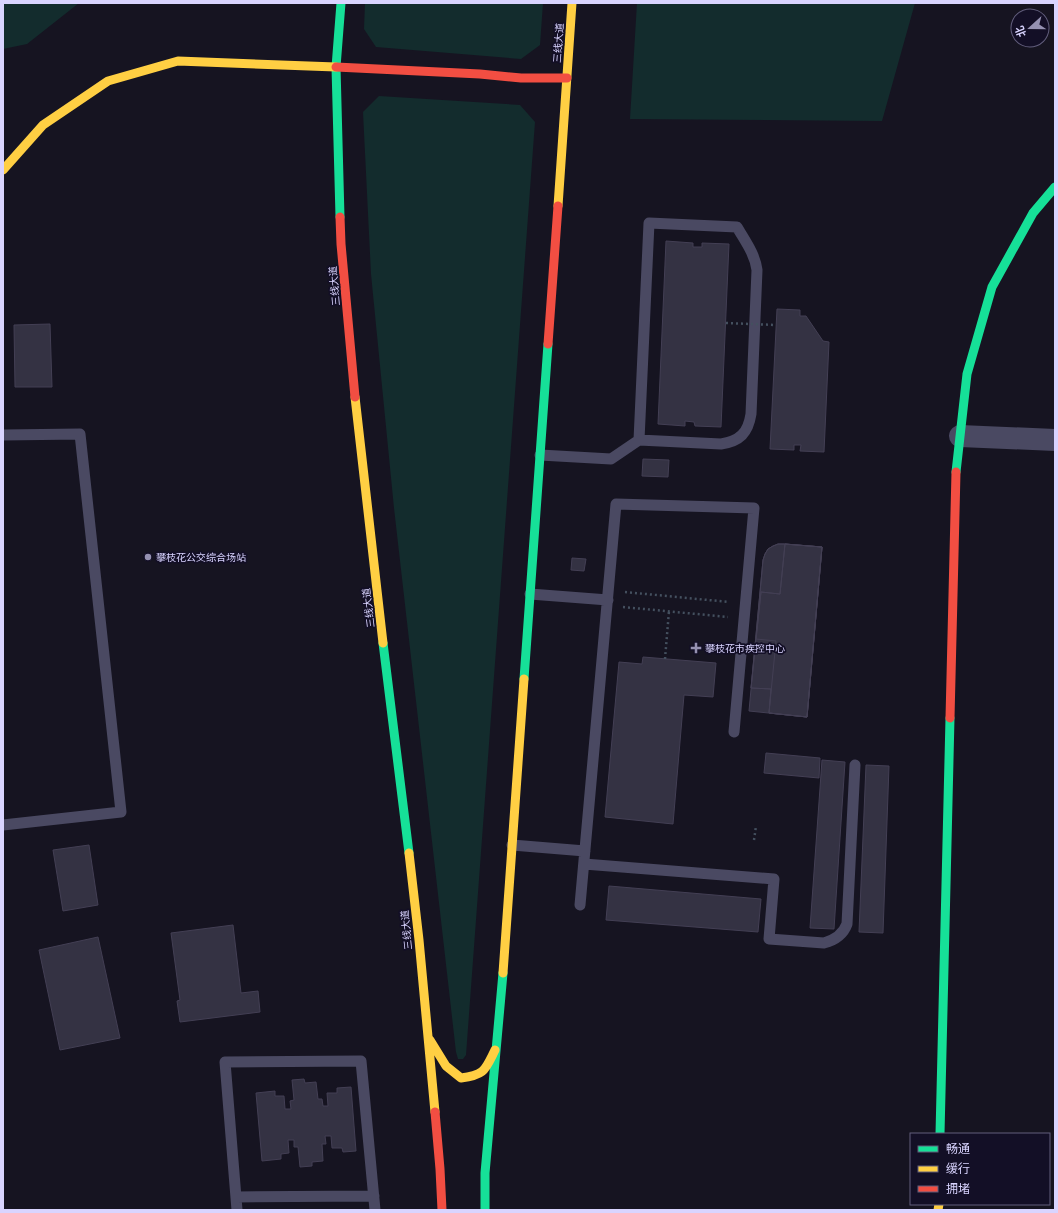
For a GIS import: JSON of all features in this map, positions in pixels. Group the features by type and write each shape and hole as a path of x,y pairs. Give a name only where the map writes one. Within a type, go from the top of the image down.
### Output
{"main road":[{"name":"三线大道","path":"341,3 336,67 342,244 358,431 419,940 440,1169 442,1210"},
{"name":"三线大道","path":"485,1210 485,1174 506,934 572,3"},
{"path":"3,170 43,125 108,81 178,61 480,74 521,78 567,78"},
{"path":"940,1133 956,467 967,374 992,287 1033,213 1055,188"},
{"path":"427,1035 446,1066 461,1078 475,1076 486,1069 495,1050"}],"street":[{"path":"960,436 1055,440"}],"lane":[{"path":"540,455 611,459 639,440 721,444 730,442 745,432 751,414 757,270 756,261 752,252 737,227 649,223 639,440"},
{"path":"3,435 80,434 121,812 3,826"},
{"path":"580,905 616,504 754,508 734,732"},
{"path":"530,594 608,599"},
{"path":"584,864 774,879 769,939 824,943 830,941 845,931 847,924 855,765"},
{"path":"512,845 585,851"},
{"path":"237,1210 225,1062 361,1061 376,1210"},
{"path":"236,1197 374,1196"}],"path":[{"path":"726,323 776,325"},
{"path":"608,599 746,604"},
{"path":"608,599 669,612 744,619"},
{"path":"665,659 669,612"},
{"path":"754,840 756,826"}],"green space":[{"path":"3,3 79,3 27,44 3,49"},
{"path":"365,3 543,3 540,45 521,59 376,47 364,29"},
{"path":"637,3 915,3 882,121 630,119"},
{"path":"379,96 520,105 535,122 466,1055 463,1059 458,1059 456,1052 394,508 371,274 363,112"}],"building":[{"path":"666,241 693,243 693,247 702,247 702,243 729,244 721,427 695,426 694,422 685,421 685,426 658,424"},
{"path":"777,309 800,310 800,316 806,316 823,341 829,342 824,452 800,451 801,445 794,445 794,450 770,449"},
{"path":"50,324 52,387 15,387 14,325"},
{"path":"643,459 669,460 668,477 642,476"},
{"path":"778,544 822,547 807,717 749,711 763,560 768,549"},
{"path":"778,544 822,547 807,717 769,713 771,689 751,688 763,560 768,549"},
{"path":"785,544 822,547 807,717 769,713 771,689 751,688 761,592 780,594"},
{"path":"785,544 822,547 807,717 769,713 776,641 756,639 761,592 780,594"},
{"path":"572,558 586,559 584,571 571,570"},
{"path":"643,657 716,663 713,697 684,695 673,824 605,817 619,662 642,664"},
{"path":"766,753 820,758 819,778 764,773"},
{"path":"822,760 845,762 834,929 810,928"},
{"path":"866,765 889,766 883,933 859,932"},
{"path":"89,845 98,905 63,911 53,850"},
{"path":"609,886 761,899 758,932 606,920"},
{"path":"233,925 241,993 258,991 260,1012 180,1022 177,1001 180,1000 171,933"},
{"path":"98,937 120,1038 60,1050 39,950"},
{"path":"304,1079 305,1083 316,1082 318,1099 322,1099 323,1106 328,1106 327,1093 337,1093 337,1088 351,1087 356,1151 343,1152 342,1148 332,1148 331,1136 325,1136 326,1144 322,1144 323,1161 312,1162 312,1166 300,1167 298,1147 294,1147 294,1140 288,1140 289,1153 281,1154 281,1159 262,1161 256,1093 275,1091 275,1096 284,1096 285,1109 291,1109 290,1101 294,1100 292,1080"}],"traffic: fast":[{"path":"340,217 336,67 341,3"},
{"path":"956,472 967,374 992,287 1033,213 1055,187"},
{"path":"524,679 548,344"},
{"path":"383,643 409,853"},
{"path":"940,1133 950,718"},
{"path":"485,1210 485,1173 503,973"}],"traffic: slow":[{"path":"558,206 572,3"},
{"path":"3,170 43,125 108,81 178,61 336,67"},
{"path":"355,397 383,643"},
{"path":"503,973 524,679"},
{"path":"409,853 419,940 435,1112"},
{"path":"430,1040 446,1066 461,1078 480,1073 486,1067 495,1050"},
{"path":"938,1210 939,1205"}],"traffic: jam":[{"path":"336,67 480,74 521,78 567,78"},
{"path":"548,344 558,206"},
{"path":"340,217 341,244 355,397"},
{"path":"950,718 956,472"},
{"path":"435,1112 442,1210"}],"place":[{"name":"攀枝花公交综合场站","path":"148,557"},
{"name":"攀枝花市疾控中心","path":"696,648"}]}
